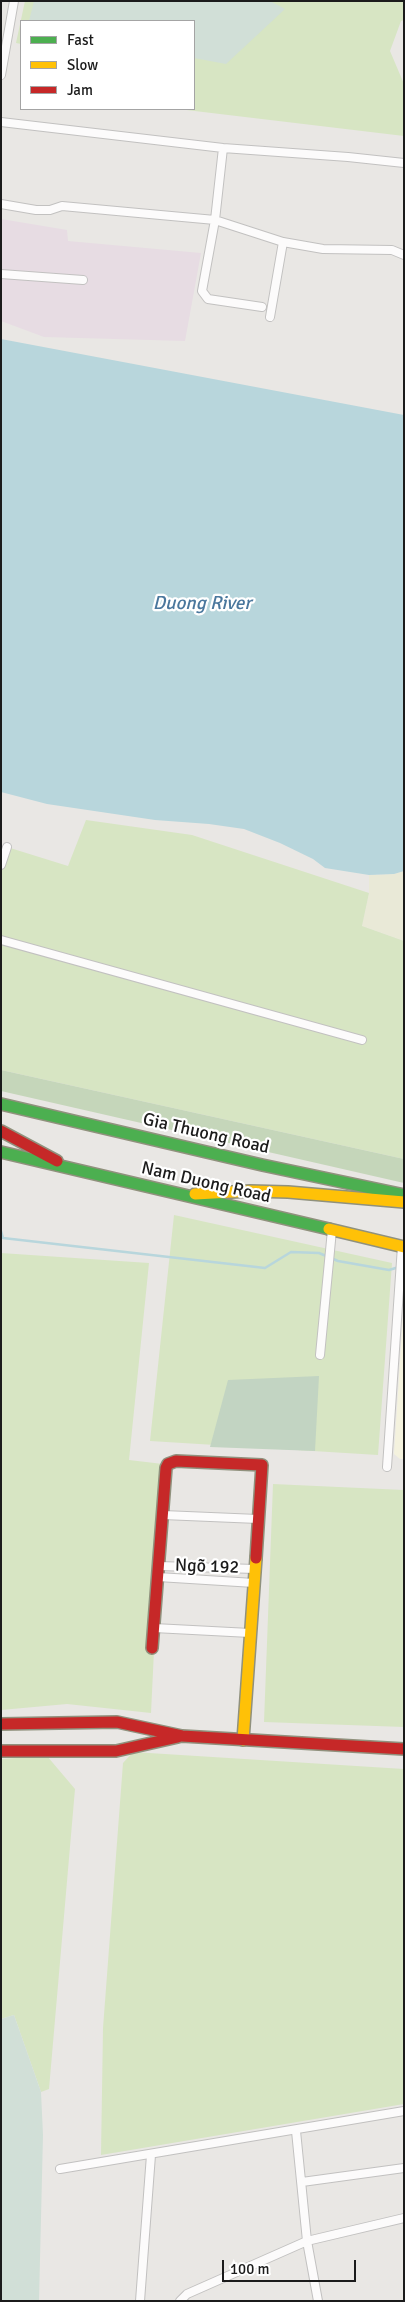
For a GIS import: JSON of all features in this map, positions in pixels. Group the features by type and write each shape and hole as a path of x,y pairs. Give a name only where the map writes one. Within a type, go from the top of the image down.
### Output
{"main road":[{"name":"Gia Thuong Road","path":"1,1104 262,1165 404,1195"},
{"path":"1,1131 69,1168"},
{"name":"Nam Duong Road","path":"1,1152 403,1246"},
{"path":"181,1195 276,1192 404,1202"},
{"path":"152,1648 166,1468 172,1461 262,1465 243,1740"},
{"path":"1,1724 117,1722 182,1736 404,1749"},
{"path":"1,1752 116,1751 182,1736"}],"street":[{"path":"1,75 14,1"},
{"path":"1,122 223,148 348,156 404,163"},
{"path":"223,148 215,220 202,291 208,298 262,307"},
{"path":"1,204 36,210 50,210 62,206 215,220 283,242 323,249 392,250 404,255"},
{"path":"270,317 283,242"},
{"path":"1,274 83,280"},
{"path":"1,865 7,847"},
{"path":"1,940 362,1040"},
{"path":"320,1355 332,1230"},
{"path":"387,1467 403,1246"},
{"path":"163,1515 258,1519"},
{"name":"Ngõ 192","path":"159,1571 255,1569"},
{"path":"159,1571 254,1583"},
{"path":"154,1628 250,1633"},
{"path":"60,2170 404,2111"},
{"path":"296,2131 307,2241 318,2301"},
{"path":"140,2301 151,2155"},
{"path":"302,2182 404,2168"},
{"path":"180,2301 187,2294 307,2241 404,2218"}],"shaded area":[{"path":"34,1 270,1 285,9 226,64 195,58 195,20 29,20"},
{"path":"1,219 67,230 68,241 201,253 185,341 44,337 1,321"},
{"path":"404,1300 404,1459 400,1459 394,1454"},
{"path":"14,2015 41,2092 43,2135 39,2301 1,2301 1,2019"}],"green space":[{"path":"25,1 404,1 404,20 401,21 390,51 404,84 404,136 186,110 195,110 195,20 21,20"},
{"path":"20,24 20,44 16,43"},
{"path":"86,820 192,835 369,893 362,926 404,941 404,1159 1,1070 1,865 7,847 68,866"},
{"path":"404,871 404,941 362,926 369,893 369,875 394,874"},
{"path":"1,1070 404,1159 404,1183 1,1091"},
{"path":"174,1215 392,1263 378,1455 150,1441"},
{"path":"1,1253 149,1263 129,1460 163,1464 151,1713 67,1704 1,1710"},
{"path":"319,1376 315,1451 210,1447 228,1380"},
{"path":"273,1484 404,1490 404,1727 264,1722"},
{"path":"133,1752 404,1769 404,2104 101,2155 103,2028 123,1763"},
{"path":"47,1756 75,1789 49,2089 41,2092 14,2015 1,2019 1,1759"}],"water":[{"name":"Duong River","path":"1,339 404,415 404,871 394,874 369,875 325,868 313,859 280,843 244,829 155,820 47,804 1,792"}],"waterway":[{"path":"1,1231 3,1238 265,1268 291,1252 319,1253 338,1261 389,1270 399,1267"}],"traffic: fast":[{"path":"1,1104 262,1165 404,1195"},
{"path":"1,1152 329,1229"}],"traffic: slow":[{"path":"195,1194 250,1191 288,1192 404,1202"},
{"path":"329,1229 404,1247"},
{"path":"243,1740 256,1558"}],"traffic: jam":[{"path":"1,1131 57,1161"},
{"path":"152,1648 166,1468 168,1464 176,1461 262,1465 256,1558"},
{"path":"1,1724 117,1722 182,1736 404,1749"},
{"path":"1,1751 116,1751 178,1737"}]}
